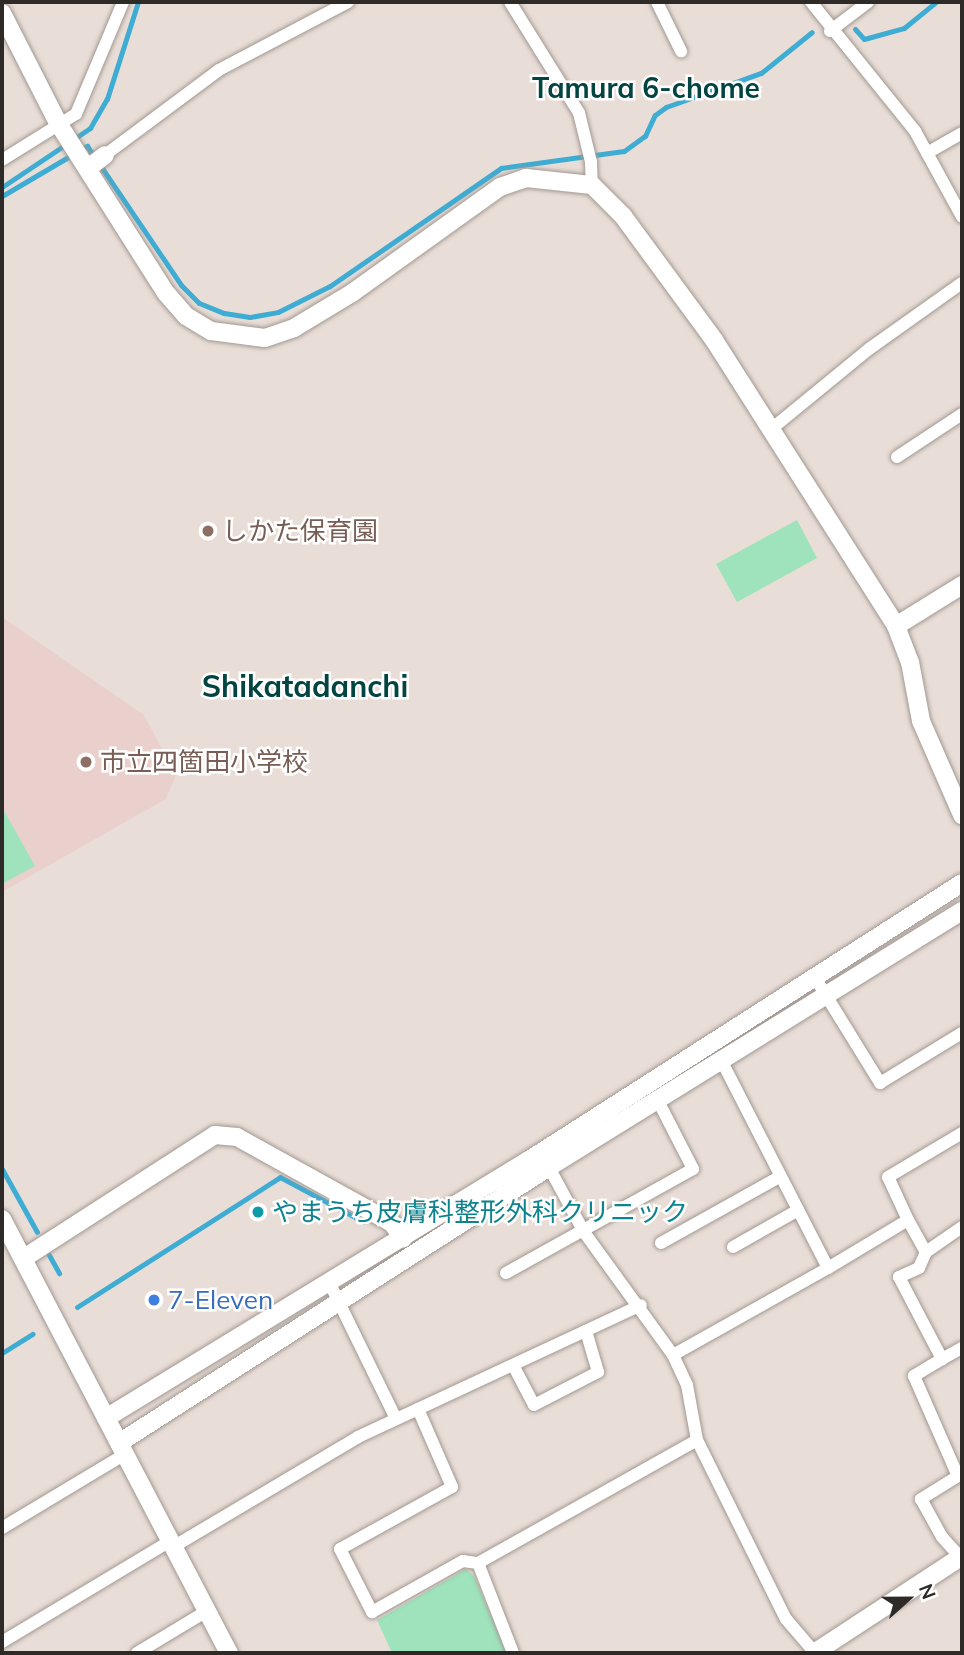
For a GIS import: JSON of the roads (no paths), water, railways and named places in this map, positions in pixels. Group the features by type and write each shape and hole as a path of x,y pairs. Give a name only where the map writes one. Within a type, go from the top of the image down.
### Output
{"street":[{"path":"2,160 61,127 76,114 86,98 123,2"},
{"path":"83,162 106,155 219,70 348,2"},
{"path":"510,2 579,113 592,162 592,185"},
{"path":"657,2 681,51"},
{"path":"811,2 830,31 915,131 962,217"},
{"path":"830,31 868,2"},
{"path":"2,13 61,127 166,293 186,316 211,331 238,337 265,338 335,305 500,187 526,178 556,178 592,185 622,216 714,340 897,626 910,662 921,721 962,815"},
{"path":"927,153 962,133"},
{"path":"770,430 869,349 962,284"},
{"path":"897,457 962,414"},
{"path":"897,626 962,585"},
{"path":"2,1528 122,1449 814,976 962,883"},
{"path":"106,1418 403,1238 658,1101 962,911"},
{"path":"814,976 880,1083 962,1032"},
{"path":"721,1060 828,1268"},
{"path":"506,1273 693,1169 658,1101"},
{"path":"926,1252 888,1177 962,1133"},
{"path":"24,1258 215,1135 237,1137 392,1223 403,1238"},
{"path":"545,1160 584,1232 641,1306 673,1355 687,1385 696,1440 786,1619 815,1653 961,1556 942,1536 921,1499 958,1476 914,1376 962,1348"},
{"path":"661,1243 781,1176"},
{"path":"733,1247 798,1210"},
{"path":"2,1219 229,1653"},
{"path":"673,1355 908,1220"},
{"path":"942,1359 899,1277 919,1268 926,1252 962,1227"},
{"path":"330,1284 396,1419"},
{"path":"2,1642 396,1419 641,1306"},
{"path":"513,1365 534,1405 598,1372 586,1331"},
{"path":"418,1409 452,1487 340,1549 372,1612 463,1560 478,1563 696,1440"},
{"path":"478,1563 513,1653"},
{"path":"138,1653 207,1611"}],"waterway":[{"path":"2,187 90,128 107,99 138,2"},
{"path":"855,29 864,39 904,28 936,2"},
{"path":"2,196 87,146 181,285 199,303 224,313 250,317 278,312 330,286 501,168 624,151 645,136 655,115 666,107 761,73 812,32"},
{"path":"2,1169 37,1232"},
{"path":"77,1307 280,1177 364,1222"},
{"path":"49,1255 59,1273"},
{"path":"2,1353 32,1334"}],"place":[{"name":"しかた保育園","path":"208,531"},
{"name":"市立四箇田小学校","path":"86,762"},
{"name":"やまうち皮膚科整形外科クリニック","path":"258,1212"},
{"name":"7-Eleven","path":"154,1300"}],"district":[{"name":"Tamura 6-chome","path":"646,88"},
{"name":"Shikatadanchi","path":"305,686"}]}
